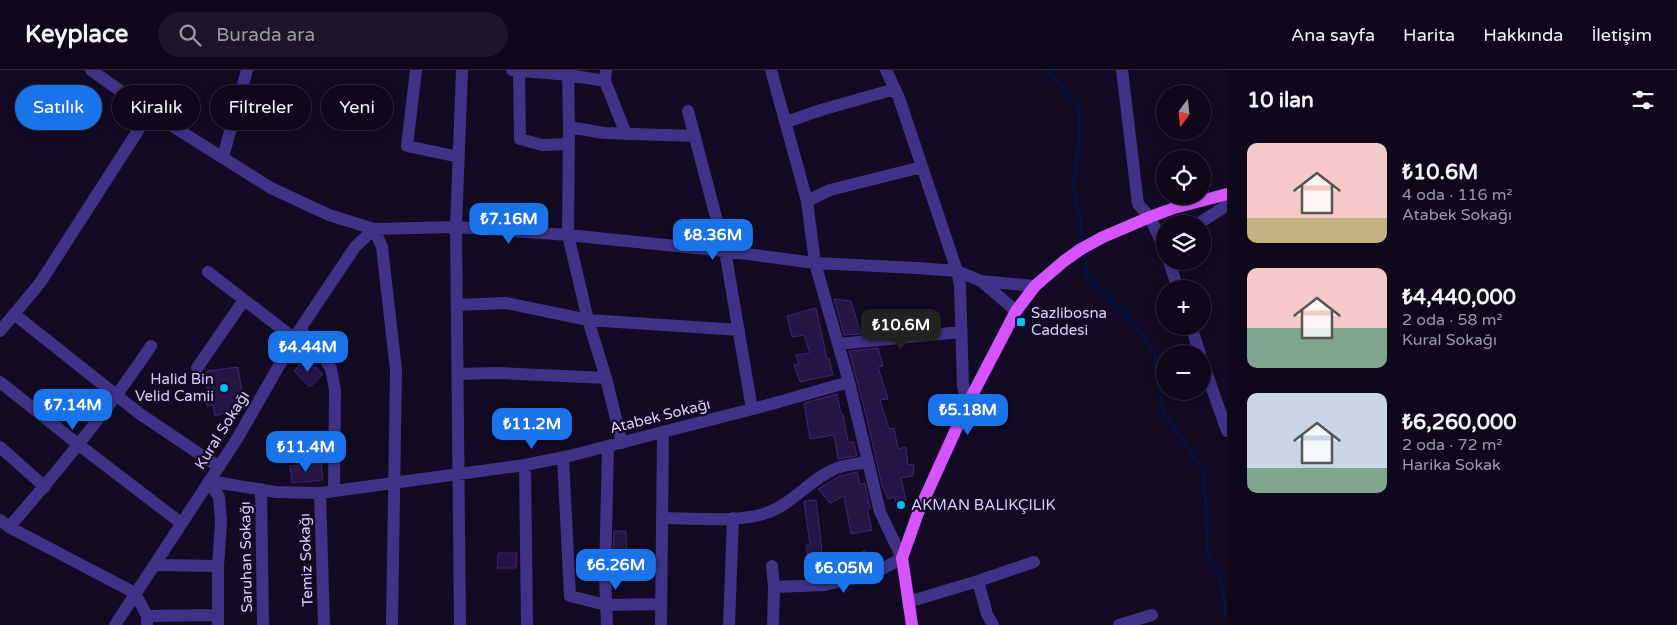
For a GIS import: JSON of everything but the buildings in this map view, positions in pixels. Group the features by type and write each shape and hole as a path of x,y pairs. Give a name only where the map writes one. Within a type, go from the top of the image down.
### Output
{"main road":[{"path":"912,625 902,558 918,513 967,405 1016,311 1035,286 1064,261 1103,237 1174,208 1227,194"}],"street":[{"path":"91,70 112,85"},
{"path":"223,156 247,70"},
{"path":"416,70 407,146 459,157"},
{"path":"460,625 456,228 462,70"},
{"path":"771,70 807,202 815,263 849,382 880,512 902,558 873,574 825,584 774,587"},
{"path":"886,70 895,89 957,271 960,285 962,386 967,405"},
{"path":"1129,70 1122,70 1138,204 1150,217 1156,229"},
{"path":"569,144 542,145 520,139 515,71 569,72 606,76 626,134"},
{"path":"569,72 568,235 588,320 606,378 622,443"},
{"path":"786,122 895,89"},
{"path":"688,111 725,251 752,409"},
{"path":"570,127 604,133 695,136"},
{"path":"0,331 40,283 138,130"},
{"path":"180,130 279,192 329,215 374,229 456,228 568,235 725,251 815,263 957,271 981,281 1035,286"},
{"path":"807,202 830,190 922,167"},
{"path":"1211,215 1227,204"},
{"path":"374,229 382,247 396,370 392,625"},
{"name":"Kural Sokağı","path":"115,625 219,467 298,334 354,247 374,229"},
{"path":"208,272 244,300 298,334 324,357 331,369 335,390 334,491"},
{"path":"981,281 1016,311"},
{"path":"197,368 244,300"},
{"path":"457,305 506,303 588,320 739,330"},
{"path":"14,314 140,414 219,467"},
{"path":"838,344 961,332"},
{"path":"151,346 117,396 79,445 44,487 5,523 136,594 147,620 218,620 218,566 221,522 219,497 209,481"},
{"path":"458,374 497,373 606,378"},
{"path":"0,382 182,523"},
{"name":"Atabek Sokağı","path":"209,481 276,492 320,493 525,465 563,458 622,443 849,382"},
{"path":"1211,386 1227,432"},
{"path":"661,625 663,432"},
{"path":"607,625 605,576 608,446"},
{"path":"0,447 44,487"},
{"path":"563,458 570,596 606,605 661,604"},
{"path":"662,518 733,518 764,514 779,508 823,475 838,468 868,462"},
{"path":"525,465 527,625"},
{"name":"Saruhan Sokağı","path":"261,489 263,625"},
{"name":"Temiz Sokağı","path":"320,493 324,625"},
{"path":"729,625 733,518"},
{"path":"908,602 1034,562"},
{"path":"154,565 218,566"},
{"path":"772,566 774,587 773,625"},
{"path":"978,581 987,614 993,625"},
{"path":"1119,625 1152,615"}],"waterway":[{"path":"1046,70 1079,106 1079,143 1073,188 1080,219 1083,245"},
{"path":"1084,251 1087,277 1135,325 1155,355 1163,412 1204,470 1208,556 1220,574 1227,618"}],"place":[{"name":"Sazlibosna Caddesi","path":"1021,322"},
{"name":"Halid Bin Velid Camii","path":"224,388"},
{"name":"AKMAN BALIKÇILIK","path":"901,505"}]}
